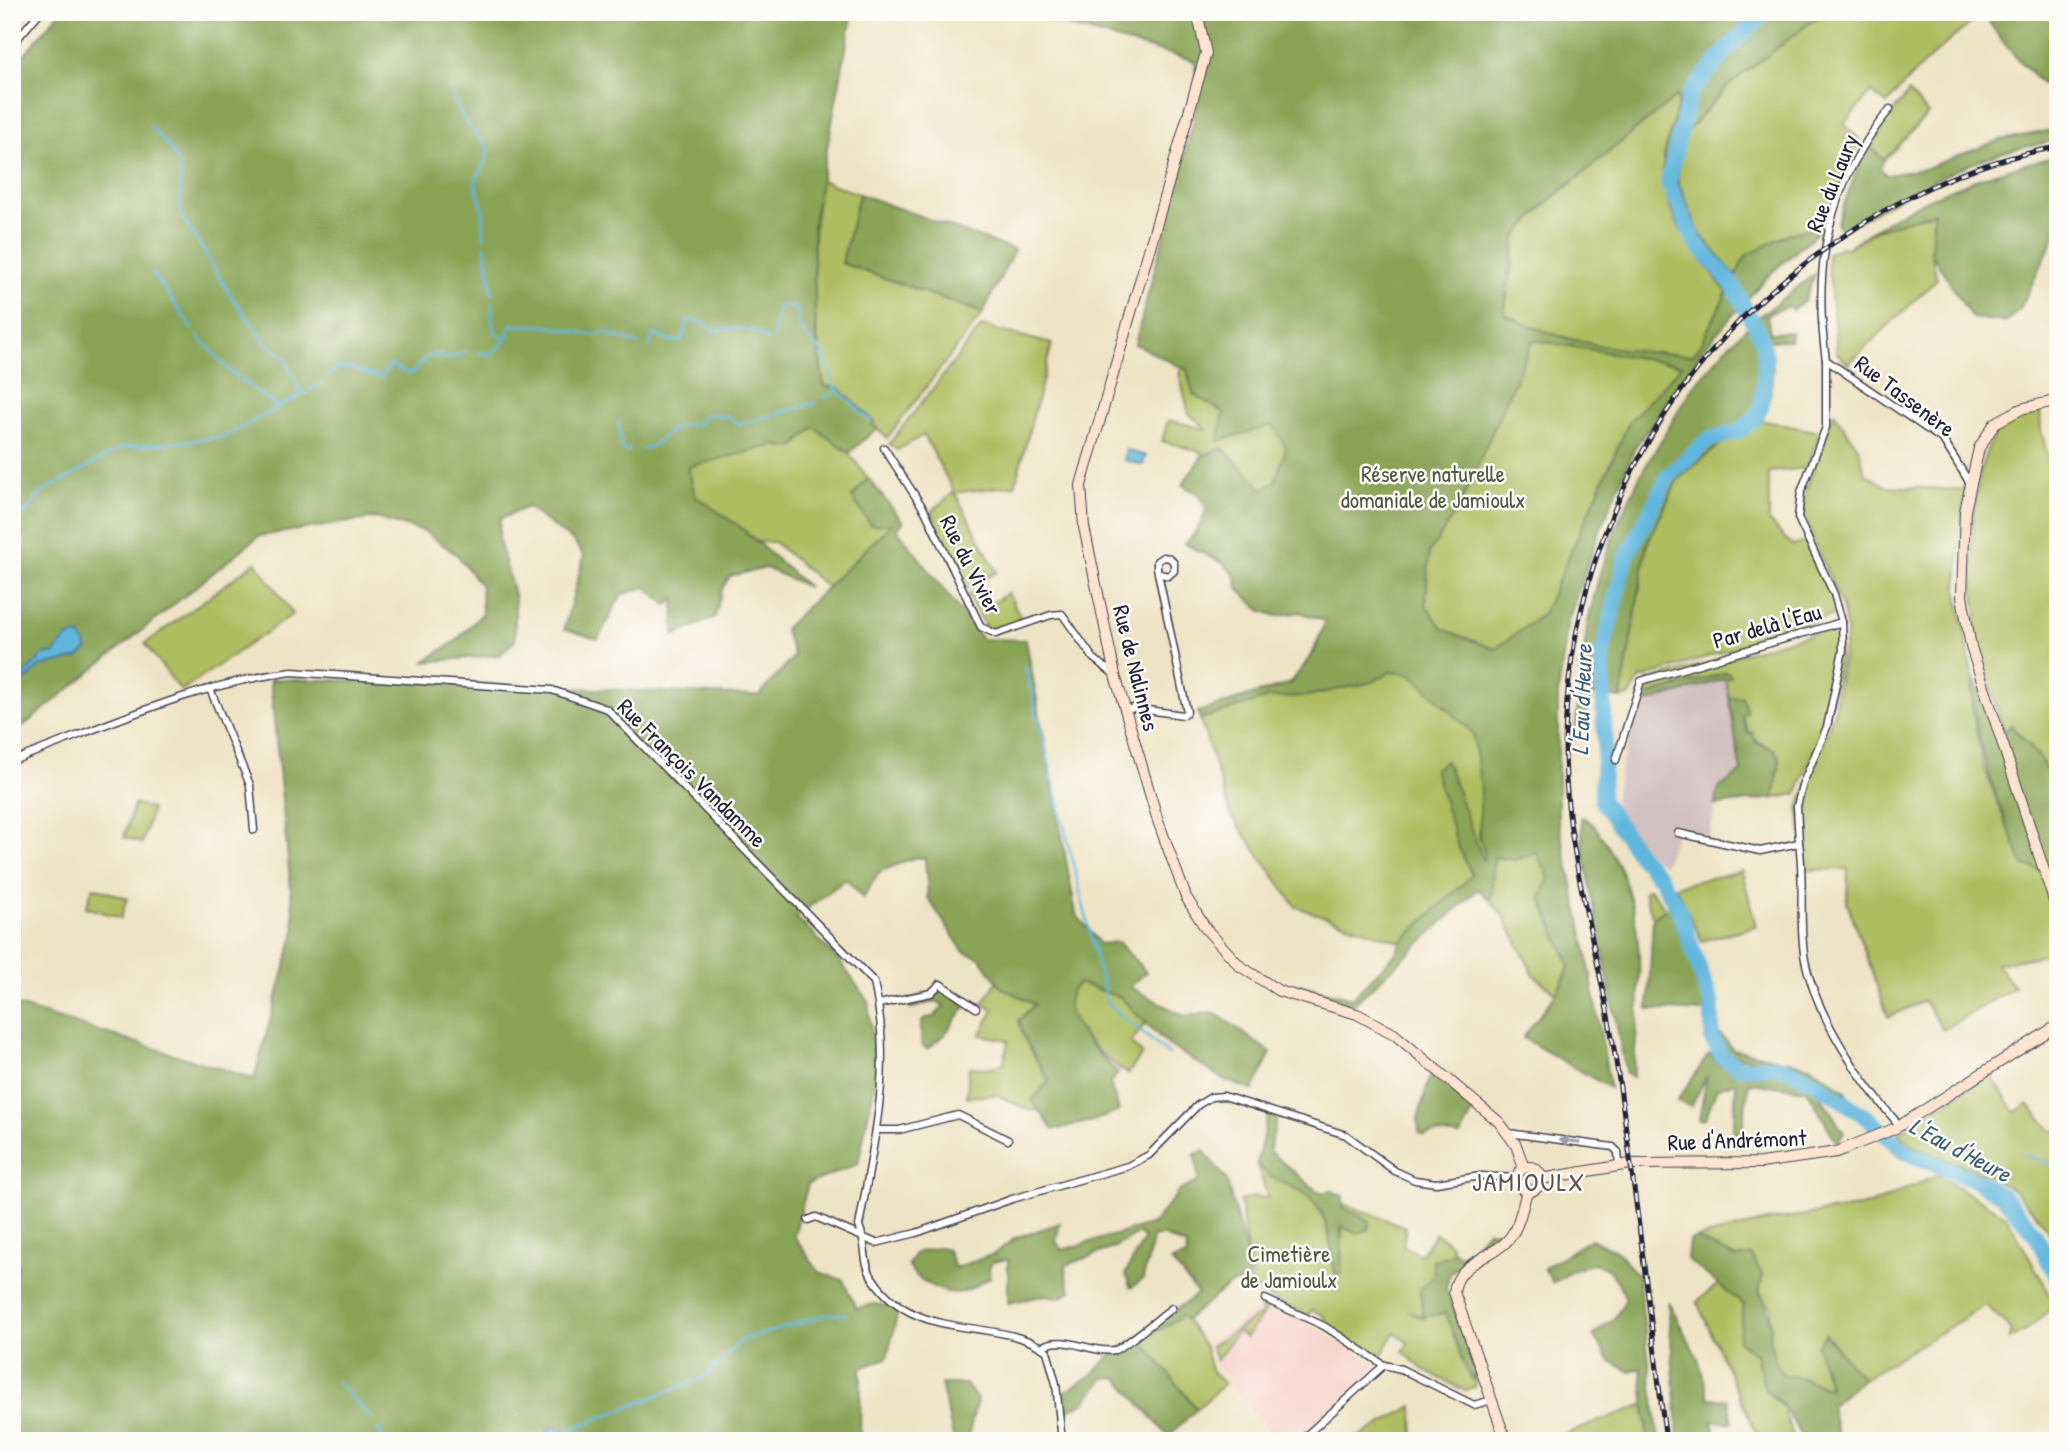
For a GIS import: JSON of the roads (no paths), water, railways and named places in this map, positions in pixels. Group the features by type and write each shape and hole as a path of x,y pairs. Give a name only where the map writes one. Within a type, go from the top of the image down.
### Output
{"street":[{"path":"12,45 40,12"},
{"name":"Rue de Nalinnes","path":"1197,12 1206,53 1081,485 1084,527 1115,675 1158,821 1181,885 1206,929 1240,966 1279,991 1357,1014 1394,1034 1499,1122 1516,1145 1524,1168"},
{"name":"Rue du Laury","path":"1826,360 1819,304 1820,272 1829,224 1865,139 1890,109"},
{"name":"Rue Tassenère","path":"1826,360 1943,440 1971,485"},
{"name":"Rue Tassenère","path":"1826,360 1826,427 1801,492 1798,518 1834,594 1842,622"},
{"path":"2058,400 2021,409 1995,423 1979,449 1965,511 1962,596 1970,648 2058,914"},
{"name":"Rue du Vivier","path":"884,448 925,511 981,627 996,634 1051,615 1062,614 1093,658 1115,675"},
{"path":"1126,711 1133,708 1183,715 1187,712 1158,573"},
{"name":"Par delà l'Eau","path":"1616,760 1641,681 1842,622 1843,649 1827,727 1803,783 1797,806 1804,875 1804,952 1814,991 1872,1094 1898,1127"},
{"name":"Rue François Vandamme","path":"12,761 252,676 304,672 552,690 607,709 874,982 883,1021 881,1104 859,1226 864,1236 868,1269 874,1280 915,1314 1041,1347 1058,1342 1099,1351 1119,1349 1172,1308"},
{"path":"210,689 250,785 254,830"},
{"path":"1678,833 1760,851 1799,843"},
{"path":"879,1004 931,993 940,985 976,1008"},
{"name":"Rue d'Andrémont","path":"1541,1179 1634,1164 1761,1163 1804,1159 1867,1142 1898,1127 2058,1025"},
{"path":"808,1220 816,1217 876,1243 916,1233 1012,1199 1128,1166 1149,1156 1198,1105 1211,1097 1238,1099 1346,1135 1395,1171 1415,1180 1436,1183 1500,1175 1516,1178"},
{"path":"876,1130 899,1130 958,1115 1008,1140"},
{"path":"1507,1133 1613,1147 1618,1152 1619,1166"},
{"path":"1524,1168 1536,1170 1541,1179 1535,1190 1527,1191 1518,1186 1516,1178 1524,1168"},
{"path":"1506,1441 1494,1399 1454,1292 1459,1275 1506,1242 1516,1230 1527,1191"},
{"path":"1265,1298 1324,1326 1384,1365 1401,1369 1474,1405 1494,1399"},
{"path":"1041,1347 1047,1351 1056,1384 1062,1441"},
{"path":"1300,1441 1384,1365"}],"water":[{"path":"1126,450 1146,456 1143,465 1124,460"},
{"path":"80,635 88,649 78,658 39,667 12,694 12,687 43,655 55,653 66,638"},
{"path":"551,1427 566,1429 568,1437 549,1436 547,1432"}],"waterway":[{"name":"L'Eau d'Heure","path":"1766,12 1730,46 1690,93 1668,182 1695,242 1732,284 1762,339 1766,358 1761,408 1754,419 1739,431 1708,440 1668,476 1625,560 1602,655 1605,747 1601,800 1640,856 1660,878 1679,910 1712,1005 1712,1039 1722,1057 1741,1068 1779,1066 1815,1082 1869,1119 1905,1152 1977,1181 2003,1196 2035,1234 2058,1280"},
{"path":"450,89 463,116 487,147 486,159 475,182 483,211 484,237"},
{"path":"150,126 171,149 180,166 181,215 229,293 266,343 285,358 302,395"},
{"path":"485,246 492,294"},
{"path":"152,272 192,329"},
{"path":"492,303 494,329 505,339"},
{"path":"773,339 778,308 786,305 797,309 799,328 823,354 834,386 871,422"},
{"path":"649,346 653,334 669,341 681,341 688,319 705,324 715,331 738,328 757,332 768,341"},
{"path":"479,353 491,354 504,342 511,325 545,326 599,336 604,332 638,344"},
{"path":"198,336 229,370 276,406"},
{"path":"328,376 333,370 346,367 381,378 390,365 408,374 431,356 438,354 450,358 466,351"},
{"path":"12,537 21,518 42,492 121,448 224,437 321,384"},
{"path":"824,398 838,391"},
{"path":"642,449 652,446 677,427 700,423 705,414 726,416 740,424 815,403"},
{"path":"619,422 620,444 625,451 630,450"},
{"path":"1025,665 1107,1003 1169,1055"},
{"path":"2023,1154 2058,1167"},
{"path":"566,1431 705,1377 742,1340 828,1314 847,1314"},
{"path":"337,1382 371,1418"},
{"path":"378,1429 386,1441"},
{"path":"537,1441 554,1436"}],"railway":[{"path":"1666,1441 1622,1098 1609,1018 1577,867 1568,805 1565,732 1572,658 1587,586 1611,517 1643,450 1683,388 1730,331 1783,281 1845,235 1912,196 1982,166 2058,147"}],"district":[{"name":"JAMIOULX","path":"1529,1182"}],"park label":[{"name":"Réserve naturelle domaniale de Jamioulx","path":"1433,487"},
{"name":"Cimetière de Jamioulx","path":"1289,1267"}]}
